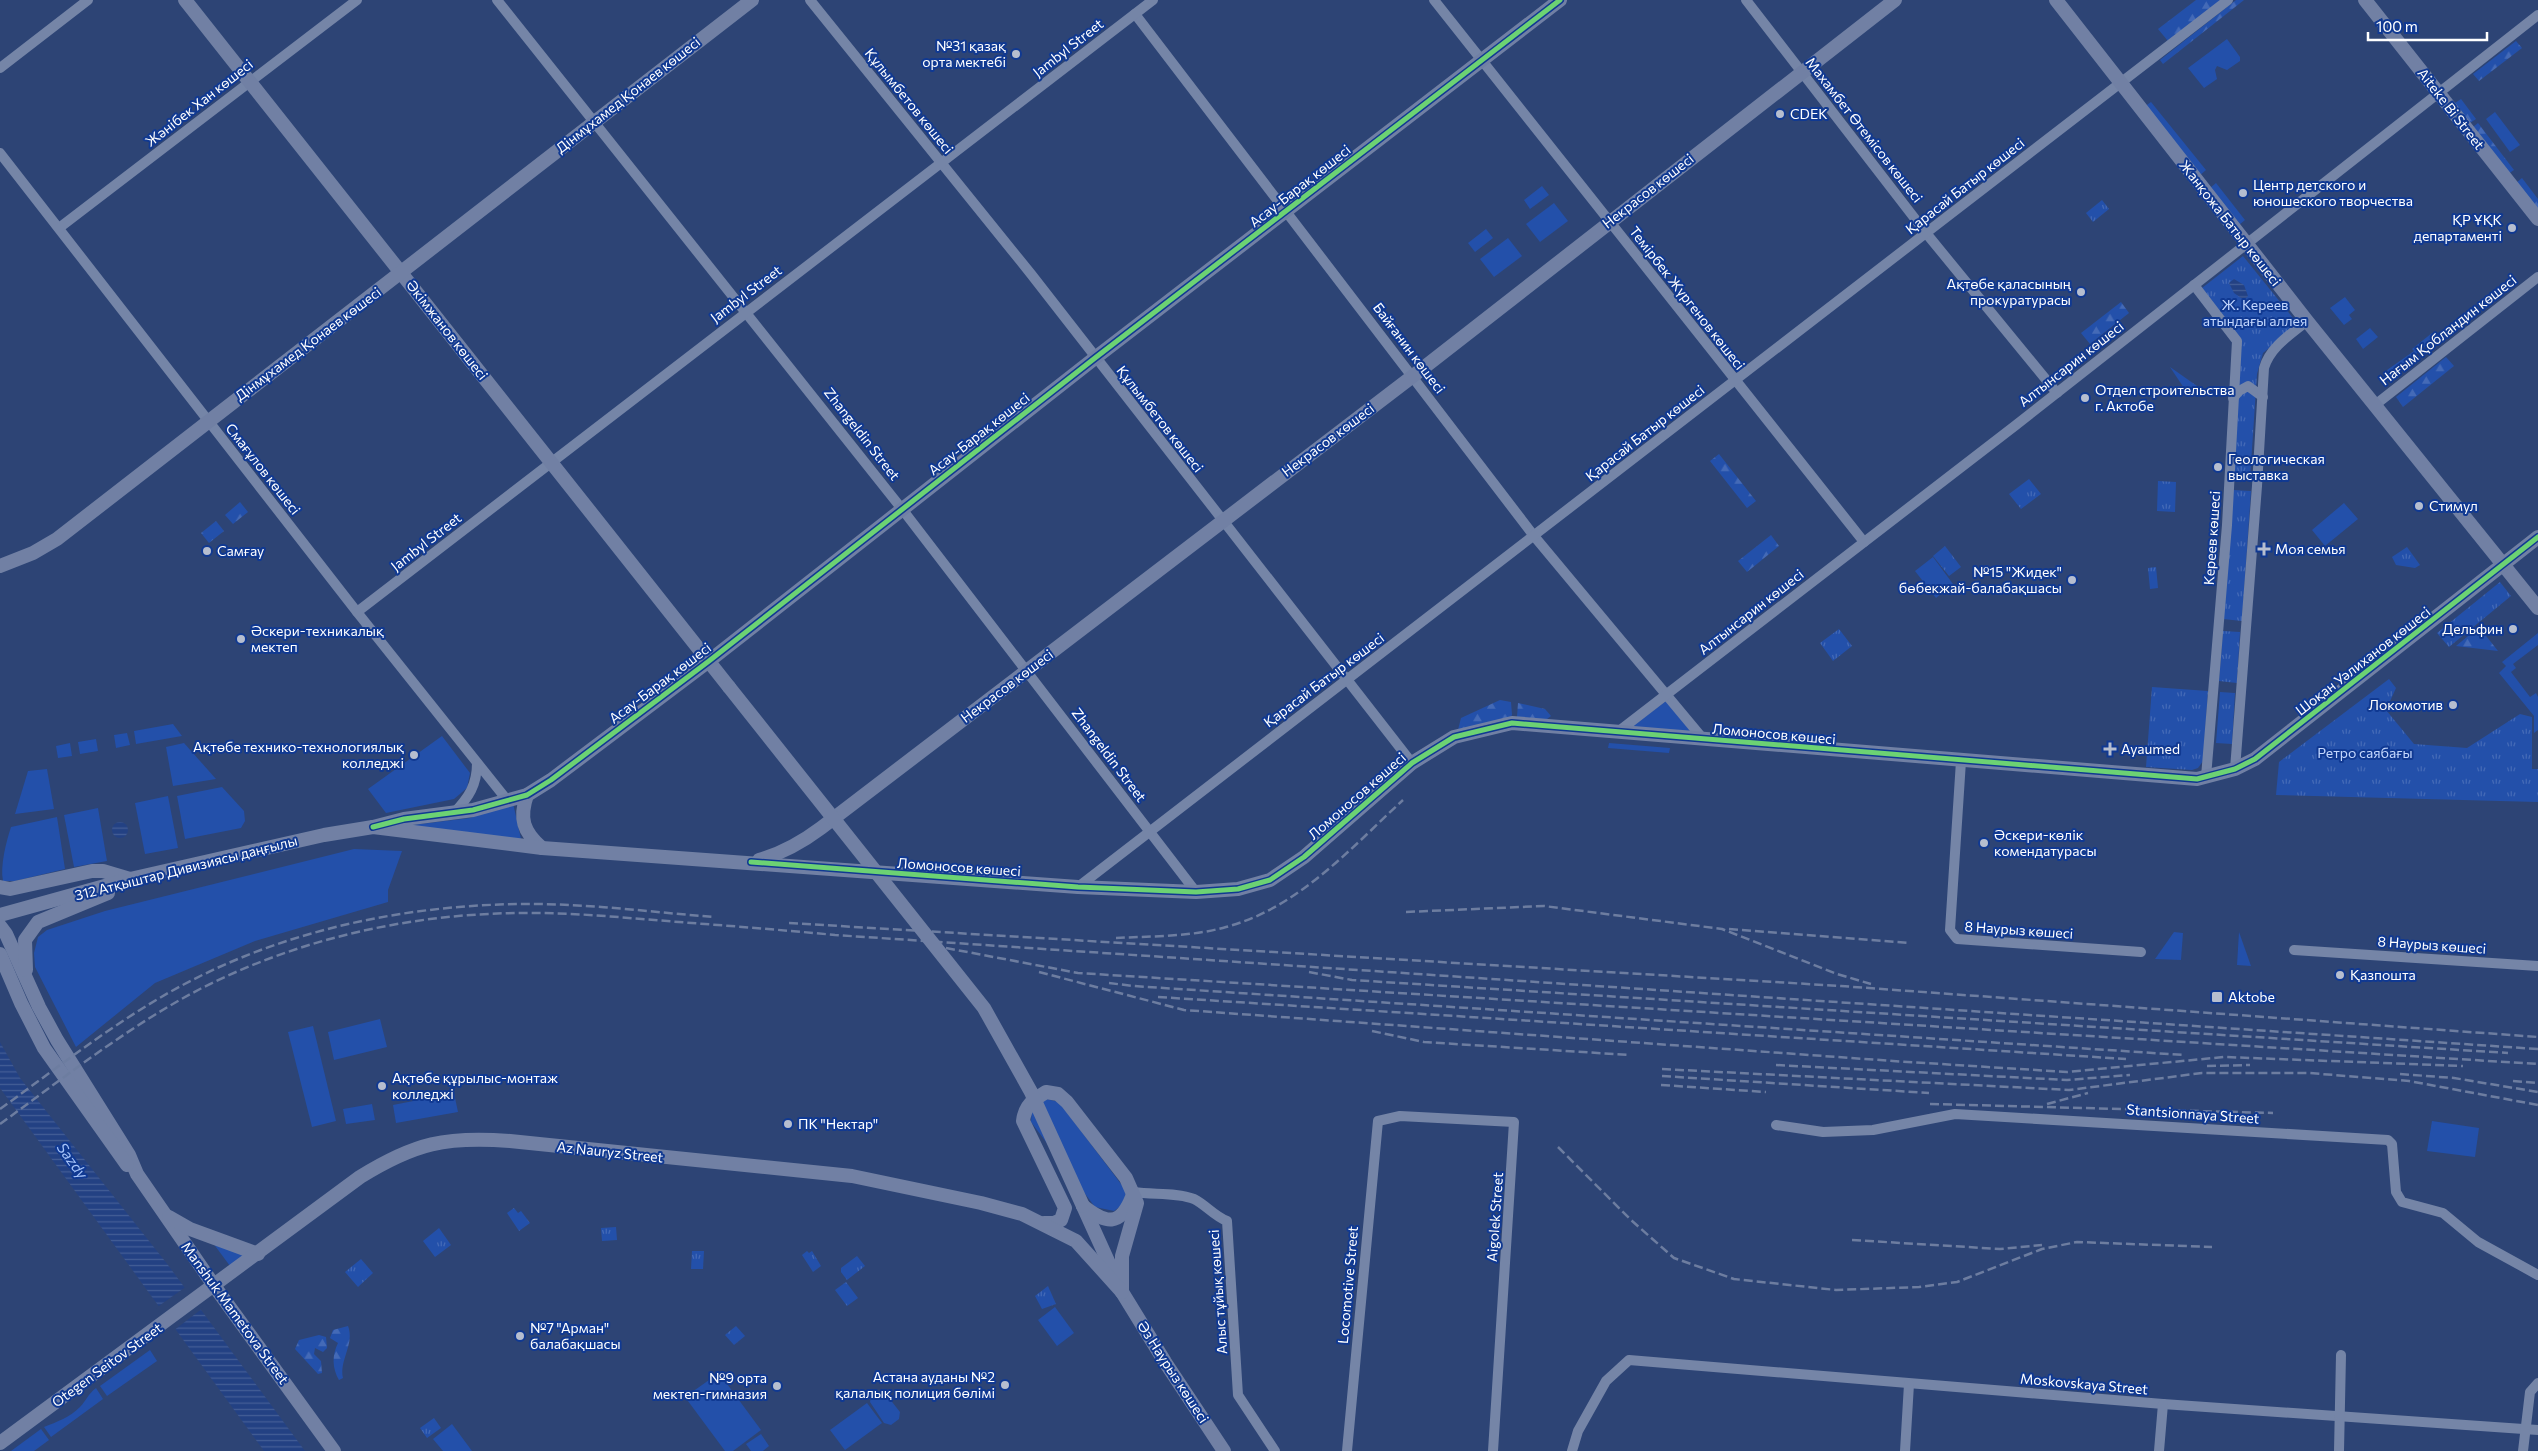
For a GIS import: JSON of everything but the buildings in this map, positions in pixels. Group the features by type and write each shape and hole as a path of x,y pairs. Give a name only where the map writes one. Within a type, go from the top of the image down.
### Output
{"street":[{"path":"0,68 88,0"},
{"name":"Әкімжанов көшесі","path":"185,0 984,1008 1031,1092 1122,1292"},
{"name":"Жәнібек Хан көшесі","path":"59,228 357,0"},
{"name":"Zhangeldin Street","path":"497,0 747,311 902,508 1028,670 1196,892"},
{"name":"Дінмұхамед Қонаев көшесі","path":"0,566 33,553 57,539 752,0"},
{"name":"Құлымбетов көшесі","path":"810,0 942,163 1412,762"},
{"name":"Темірбек Жүргенов көшесі","path":"1434,0 1864,542"},
{"name":"Асау-Барақ көшесі","path":"379,825 404,819 454,813 527,795 551,780 709,661 1095,358 1560,0"},
{"name":"Махамбет Өтемісов көшесі","path":"1746,0 1926,233 2057,393"},
{"name":"Некрасов көшесі","path":"751,862 781,853 800,844 1413,376 1895,0"},
{"name":"Жанқожа Батыр көшесі","path":"2056,0 2307,321 2538,608"},
{"name":"Қарасай Батыр көшесі","path":"1078,887 2228,0"},
{"name":"Aiteke Bi Street","path":"2365,0 2538,219"},
{"name":"Jambyl Street","path":"357,612 1135,14 1146,2"},
{"name":"Байғанин көшесі","path":"1135,14 1287,210 1534,536 1704,740"},
{"name":"Алтынсарин көшесі","path":"1619,731 2057,393 2438,92 2538,16"},
{"name":"Смағұлов көшесі","path":"0,153 357,612 507,800"},
{"name":"Нағым Қобландин көшесі","path":"2374,405 2538,277"},
{"name":"Кереев көшесі","path":"2194,285 2237,338 2225,544 2206,777"},
{"path":"2234,769 2262,397 2267,359 2278,346 2307,321"},
{"path":"2233,398 2239,391 2248,386 2262,397"},
{"name":"Шоқан Уәлиханов көшесі","path":"2189,779 2206,777 2234,769 2267,750 2538,537"},
{"name":"Ломоносов көшесі","path":"379,825 542,848 1078,887 1196,892 1238,889 1270,880 1304,857 1412,762 1454,737 1512,723 2189,779"},
{"name":"8 Наурыз көшесі","path":"1961,761 1950,930 1952,936 1957,939 2141,952"},
{"path":"454,813 467,799 475,785 478,763"},
{"path":"527,795 522,810 523,820 531,837 542,848"},
{"name":"312 Атқыштар Дивизиясы даңғылы","path":"0,915 130,879 324,835 379,825"},
{"path":"0,887 10,889 92,871 103,871 130,879"},
{"path":"27,981 25,940 33,927 45,918 102,896 130,879"},
{"name":"Manshuk Mametova Street","path":"0,926 6,934 57,1040 129,1155 137,1174 215,1287 334,1451"},
{"name":"8 Наурыз көшесі","path":"2294,950 2538,966"},
{"name":"Manshuk Mametova Street","path":"0,954 21,1003 44,1048 121,1159 137,1174"},
{"path":"1044,1223 1054,1223 1061,1220 1065,1208 1023,1121 1024,1110 1032,1101 1046,1092 1058,1094 1067,1102 1126,1178 1134,1192 1138,1203 1122,1256 1122,1292"},
{"name":"Stantsionnaya Street","path":"1776,1125 1823,1132 1873,1130 1955,1114 2388,1140 2392,1144 2396,1192 2402,1202 2443,1213 2478,1242 2538,1275"},
{"name":"Aigolek Street","path":"1378,1121 1400,1116 1514,1122 1493,1451"},
{"name":"Locomotive Street","path":"1348,1451 1378,1121"},
{"name":"Az Nauryz Street","path":"215,1287 360,1177 390,1159 429,1144 468,1138 852,1176 981,1203 1022,1214 1044,1223 1084,1248 1122,1292"},
{"path":"1083,1206 1101,1217 1113,1219 1126,1212 1134,1192"},
{"name":"Алыс тұйық көшесі","path":"1134,1192 1184,1197 1203,1204 1217,1217 1227,1221 1238,1395 1275,1451"},
{"path":"164,1214 190,1229 258,1254"},
{"name":"Otegen Seitov Street","path":"0,1443 215,1287"},
{"name":"Әз Наурыз көшесі","path":"1122,1292 1165,1362 1224,1451"},
{"path":"2339,1451 2341,1355"},
{"name":"Moskovskaya Street","path":"1572,1451 1578,1431 1606,1381 1629,1360 2163,1404 2538,1430"},
{"path":"1905,1451 1909,1384"},
{"path":"2523,1451 2530,1392 2537,1384"},
{"path":"2160,1451 2163,1404"}],"green space":[{"path":"2196,0 2222,0 2168,41 2158,29"},
{"path":"2236,0 2244,0 2163,64 2160,60"},
{"path":"2227,39 2240,57 2240,61 2227,70 2217,66 2215,70 2217,79 2204,88 2188,68"},
{"path":"2516,41 2522,48 2479,81 2473,74"},
{"path":"2461,99 2476,119 2470,123 2455,103"},
{"path":"2151,102 2206,170 2199,176 2144,107"},
{"path":"2495,112 2520,145 2510,152 2486,119"},
{"path":"2478,123 2514,170 2508,174 2473,127"},
{"path":"2522,178 2538,199 2538,210 2516,183"},
{"path":"2216,183 2245,220 2239,225 2210,188"},
{"path":"1542,186 1549,195 1530,209 1524,200"},
{"path":"2102,200 2109,209 2093,222 2086,213"},
{"path":"1554,203 1568,221 1540,242 1526,224"},
{"path":"1486,229 1493,238 1475,252 1468,243"},
{"path":"1508,238 1522,256 1494,277 1480,259"},
{"name":"Ж. Кереев атындағы аллея","path":"2243,256 2298,324 2263,353 2257,374 2250,479 2233,477 2241,340 2202,288"},
{"path":"2345,297 2355,310 2349,315 2352,319 2344,325 2330,308"},
{"path":"2121,302 2129,313 2090,344 2081,333"},
{"path":"2370,328 2378,337 2363,349 2356,339"},
{"path":"2432,333 2436,338 2390,375 2387,370 2414,351 2412,349"},
{"path":"2446,357 2454,366 2403,407 2396,397"},
{"path":"2170,367 2197,386 2188,394"},
{"path":"1719,454 1756,501 1747,508 1710,461"},
{"path":"2029,479 2041,494 2021,509 2009,494"},
{"path":"2158,481 2176,482 2175,512 2157,511"},
{"path":"2233,490 2251,491 2242,621 2223,619"},
{"path":"240,502 248,512 233,524 225,515"},
{"path":"2344,503 2358,519 2325,546 2312,530"},
{"path":"216,521 224,531 209,543 201,533"},
{"path":"1771,535 1779,546 1747,572 1738,561"},
{"path":"1945,546 1961,567 1949,576 1933,556"},
{"path":"2407,547 2420,565 2415,568 2396,565 2392,557"},
{"path":"1933,557 1953,584 1936,598 1915,571"},
{"path":"2156,567 2158,588 2150,589 2148,568"},
{"path":"2500,582 2511,596 2449,647 2437,633"},
{"path":"2479,627 2498,651 2456,646"},
{"path":"1839,629 1852,646 1833,661 1820,643"},
{"path":"2223,631 2240,632 2237,683 2219,681"},
{"path":"2538,633 2538,645 2513,664 2516,668 2511,672 2530,697 2536,693 2538,697 2538,730 2534,733 2534,716 2499,673 2506,666 2502,662"},
{"name":"Ретро саябағы","path":"2389,679 2396,688 2386,710 2414,744 2467,748 2520,714 2532,717 2532,769 2538,769 2538,802 2276,795 2279,762"},
{"path":"2152,687 2208,691 2203,761 2198,768 2192,770 2146,767"},
{"path":"2220,692 2235,693 2232,744 2216,743"},
{"path":"1500,700 1511,702 1512,715 1509,719 1458,730 1461,718"},
{"path":"1666,701 1692,733 1630,728"},
{"path":"1518,703 1545,709 1551,716 1547,719 1520,719 1517,717"},
{"path":"173,724 182,736 136,744 134,731"},
{"path":"1723,726 1827,735 1826,742 1722,733"},
{"path":"127,733 130,745 116,748 114,735"},
{"name":"Ақтөбе технико-технологиялық колледжі","path":"442,736 470,773 467,788 454,799 386,813 368,789"},
{"path":"96,739 98,751 80,754 78,742"},
{"path":"70,743 72,756 58,758 56,746"},
{"path":"184,743 216,779 173,786 166,747"},
{"path":"1609,743 1670,748 1669,753 1608,748"},
{"path":"47,769 54,809 15,814 28,771"},
{"path":"222,787 244,811 245,821 241,828 185,839 177,796"},
{"path":"168,796 178,848 145,854 135,803"},
{"path":"513,803 521,839 396,827 470,818"},
{"path":"98,808 107,861 74,867 64,815"},
{"path":"57,817 65,869 15,881 3,881 5,847 11,827"},
{"path":"354,849 402,851 388,890 388,902 255,941 155,983 76,1047 35,967 34,953 38,937 47,930 105,911"},
{"path":"2174,932 2183,933 2181,960 2155,959"},
{"path":"2239,932 2251,966 2237,965"},
{"path":"380,1019 387,1047 334,1060 328,1032"},
{"path":"313,1026 336,1121 312,1127 288,1032"},
{"path":"454,1093 458,1112 396,1123 393,1105"},
{"path":"1046,1099 1059,1102 1124,1188 1126,1194 1122,1205 1114,1211 1095,1207 1031,1122 1032,1109"},
{"path":"372,1104 375,1120 346,1124 343,1109"},
{"path":"2432,1121 2479,1128 2475,1157 2427,1151"},
{"path":"514,1208 518,1213 521,1211 530,1223 519,1231 507,1213"},
{"path":"616,1227 617,1240 602,1241 601,1228"},
{"path":"439,1228 451,1245 435,1257 423,1241"},
{"path":"213,1243 249,1254 230,1266"},
{"path":"692,1251 704,1251 703,1269 691,1269"},
{"path":"807,1251 809,1253 812,1251 821,1266 813,1272 802,1255"},
{"path":"857,1256 865,1266 847,1280 841,1272 841,1268"},
{"path":"361,1259 373,1273 358,1287 345,1272"},
{"path":"846,1282 858,1298 847,1306 835,1290"},
{"path":"1048,1286 1056,1304 1042,1309 1035,1296"},
{"path":"1055,1307 1074,1333 1057,1346 1038,1320"},
{"path":"348,1326 350,1339 343,1365 343,1378 339,1380 334,1362 338,1343 330,1338 333,1330"},
{"path":"736,1326 745,1336 734,1345 725,1335"},
{"path":"319,1335 326,1337 327,1348 323,1352 315,1348 314,1354 321,1361 322,1373 318,1374 295,1349 299,1340"},
{"path":"150,1350 157,1361 107,1396 100,1386"},
{"path":"719,1373 761,1430 733,1451 725,1451 685,1397"},
{"path":"96,1388 103,1399 51,1437 44,1427 72,1414"},
{"path":"879,1391 885,1393 900,1412 899,1419 891,1425 884,1423 870,1402 871,1397"},
{"path":"867,1403 882,1423 845,1450 830,1430"},
{"path":"434,1418 441,1428 427,1438 420,1428"},
{"path":"452,1424 472,1451 443,1451 433,1439"},
{"path":"41,1429 49,1440 34,1451 11,1451"},
{"path":"761,1434 769,1446 763,1451 751,1451 746,1444"}],"water":[{"path":"2234,279 2244,285 2248,296 2244,300 2234,293 2229,283"},
{"path":"120,822 126,824 128,830 126,836 120,838 114,836 112,830 114,824"},
{"name":"Sazdy","path":"0,1042 20,1078 168,1265 305,1451 264,1451 0,1088"}],"pier":[{"path":"187,1286 203,1308 173,1331 156,1308"}],"railway":[{"path":"1116,938 1199,933 1226,927 1252,918 1277,906 1322,875 1403,800"},
{"path":"0,1109 110,1029 190,981 235,960 280,943 326,929 422,911 470,906 519,904 592,906 714,917"},
{"path":"1406,912 1544,906 1722,929 1837,974 1871,984"},
{"path":"0,1124 148,1019 174,1003 237,971 315,943 396,924 437,918 519,913 559,913 835,935 2538,1049"},
{"path":"789,923 1841,986 2538,1037"},
{"path":"1729,929 1909,943"},
{"path":"946,948 1078,973 2538,1064"},
{"path":"1039,972 1184,1010 1893,1061 2067,1072 2224,1057 2463,1066"},
{"path":"1309,972 1352,980 2508,1053"},
{"path":"1109,983 2184,1055"},
{"path":"1158,997 2126,1059"},
{"path":"1372,1031 1424,1042 1630,1055"},
{"path":"1776,1065 2067,1080 2130,1075"},
{"path":"2207,1066 2250,1065"},
{"path":"1662,1069 2069,1090 2202,1073 2309,1073 2409,1081 2538,1105"},
{"path":"2400,1074 2454,1078 2538,1092"},
{"path":"1662,1076 1929,1093"},
{"path":"2513,1081 2538,1083"},
{"path":"1661,1085 1766,1092"},
{"path":"2047,1104 2088,1093"},
{"path":"1930,1104 2273,1113"},
{"path":"1558,1147 1631,1220 1674,1258 1734,1279 1836,1290 1919,1287 1957,1282 2042,1249 2077,1242 2212,1247"},
{"path":"1852,1240 2000,1249 2042,1245"}],"cycle path":[{"path":"373,827 404,819 473,810 527,795 551,780 709,661 1095,358 1560,0"},
{"path":"751,862 1078,887 1196,892 1238,889 1270,880 1304,857 1412,763 1454,737 1512,723 2197,779 2235,769 2255,759 2538,537"}],"place":[{"name":"№31 қазақ орта мектебі","path":"1016,54"},
{"name":"CDEK","path":"1780,114"},
{"name":"Центр детского и юношеского творчества","path":"2243,193"},
{"name":"ҚР ҰҚК департаменті","path":"2512,228"},
{"name":"Ақтөбе қаласының прокуратурасы","path":"2081,292"},
{"name":"Отдел строительства г. Актобе","path":"2085,398"},
{"name":"Геологическая выставка","path":"2218,467"},
{"name":"Стимул","path":"2419,506"},
{"name":"Моя семья","path":"2264,549"},
{"name":"Самғау","path":"207,551"},
{"name":"№15 \"Жидек\" бөбекжай-балабақшасы","path":"2072,580"},
{"name":"Дельфин","path":"2513,629"},
{"name":"Әскери-техникалық мектеп","path":"241,639"},
{"name":"Локомотив","path":"2453,705"},
{"name":"Ayaumed","path":"2110,749"},
{"name":"Ақтөбе технико-технологиялық колледжі","path":"414,755"},
{"name":"Әскери-көлік комендатурасы","path":"1984,843"},
{"name":"Қазпошта","path":"2340,975"},
{"name":"Aktobe","path":"2217,997"},
{"name":"Ақтөбе құрылыс-монтаж колледжі","path":"382,1086"},
{"name":"ПК \"Нектар\"","path":"788,1124"},
{"name":"№7 \"Арман\" балабақшасы","path":"520,1336"},
{"name":"Астана ауданы №2 қалалық полиция бөлімі","path":"1005,1385"},
{"name":"№9 орта мектеп-гимназия","path":"777,1386"}]}
